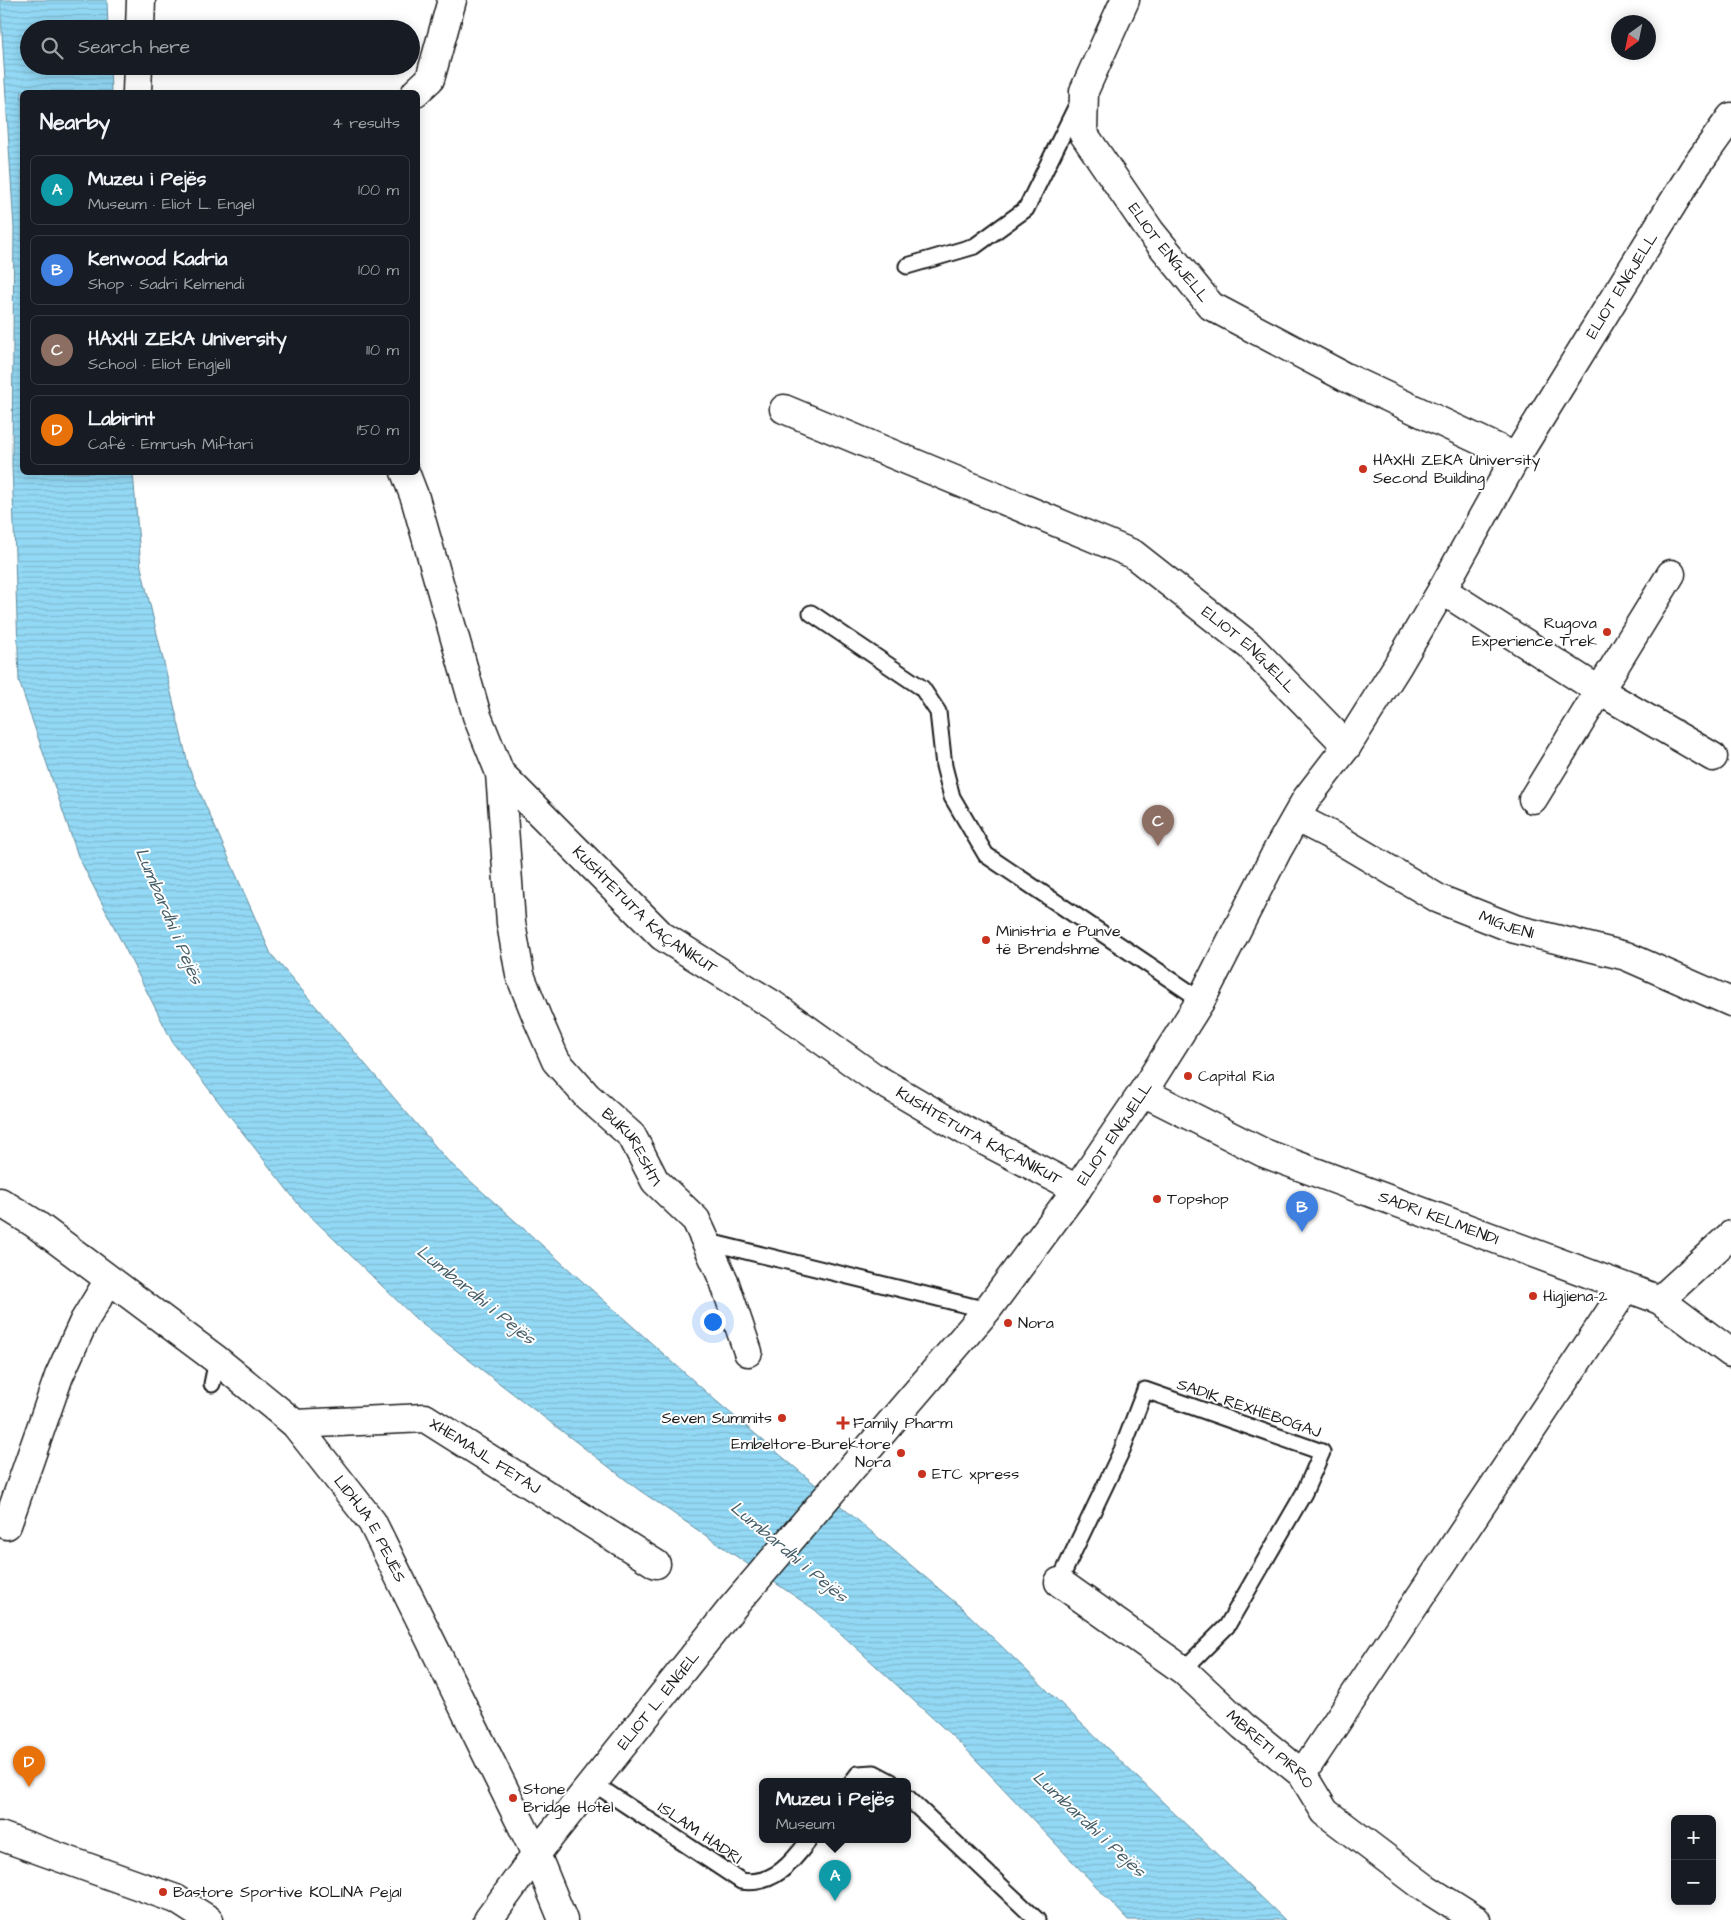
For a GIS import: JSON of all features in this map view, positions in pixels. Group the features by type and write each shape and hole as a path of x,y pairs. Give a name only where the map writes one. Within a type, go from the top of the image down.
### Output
{"street":[{"path":"140,20 141,0"},
{"path":"418,90 430,79 452,0"},
{"name":"ELIOT ENGJELL","path":"1125,0 1084,91 1083,133 1150,231 1211,306 1345,377 1516,457"},
{"path":"137,90 138,75"},
{"name":"ELIOT ENGJELL","path":"835,1488 987,1310 1076,1189 1143,1092 1201,1000 1278,849 1307,798 1347,746 1442,590 1516,457 1694,169 1731,117"},
{"name":"ELIOT ENGJELL","path":"784,409 1132,554 1250,646 1347,746"},
{"name":"KUSHTETUTA KAÇANIKUT","path":"405,475 415,498 477,716 500,774 662,936 773,1005 872,1076 964,1130 1076,1189"},
{"path":"1534,799 1671,574"},
{"path":"1442,590 1600,690 1713,758"},
{"name":"BUKURESHTI","path":"500,774 512,923 520,975 545,1037 556,1061 587,1096 632,1136 655,1181 696,1220 706,1241"},
{"name":"MIGJENI","path":"1296,818 1345,843 1439,899 1515,929 1626,956 1731,1002"},
{"name":"SADRI KELMENDI","path":"1143,1092 1264,1153 1660,1300 1731,1353"},
{"name":"LIDHJA E PEJËS","path":"0,1202 34,1223 109,1280 214,1372 295,1424 372,1522 536,1854 563,1920"},
{"path":"1660,1300 1731,1235"},
{"path":"706,1241 724,1281 748,1352"},
{"path":"7,1525 60,1376 84,1321 109,1280"},
{"path":"1302,1774 1626,1288"},
{"name":"XHEMAJL FETAJ","path":"295,1424 425,1418 656,1564"},
{"name":"ELIOT L. ENGEL","path":"488,1920 536,1854 732,1608 835,1488"},
{"name":"MBRETI PIRRO","path":"1059,1582 1183,1670 1243,1726 1302,1774 1325,1812 1424,1887 1476,1920"},
{"path":"0,1836 32,1850 176,1898 209,1920"}],"lane":[{"path":"907,266 975,246 1026,209 1084,91"},
{"path":"811,613 922,688 938,712 944,766 952,797 986,855 1201,1000"},
{"path":"706,1241 987,1310"},
{"name":"SADIK REXHËBOGAJ","path":"1059,1582 1122,1450 1145,1390 1322,1452 1304,1493 1226,1626 1183,1670"},
{"path":"855,1778 858,1774 874,1773 883,1778"},
{"name":"ISLAM HADRI","path":"593,1783 741,1881 755,1883 788,1867 807,1843"},
{"path":"911,1801 1037,1920"}],"water":[{"name":"Lumbardhi i Pejës","path":"0,0 107,0 108,20 20,20 20,75 110,75 111,90 20,90 20,475 133,475 141,567 189,768 271,954 448,1161 715,1400 963,1609 1285,1920 1128,1920 963,1746 815,1610 639,1490 418,1321 299,1205 173,1043 78,856 19,681 12,463 14,228"}],"place":[{"name":"HAXHI ZEKA University Second Building","path":"1363,469"},
{"name":"Rugova Experience Trek","path":"1607,632"},
{"name":"HAXHI ZEKA University","path":"1158,846"},
{"name":"Ministria e Punve të Brendshme","path":"986,940"},
{"name":"Capital Ria","path":"1188,1076"},
{"name":"Topshop","path":"1157,1199"},
{"name":"Kenwood Kadria","path":"1302,1232"},
{"name":"Higjiena-2","path":"1533,1296"},
{"name":"Nora","path":"1008,1323"},
{"name":"Seven Summits","path":"782,1418"},
{"name":"Family Pharm","path":"843,1423"},
{"name":"Embeltore-Burektore Nora","path":"901,1453"},
{"name":"ETC xpress","path":"922,1474"},
{"name":"Labirint","path":"29,1787"},
{"name":"Stone Bridge Hotel","path":"513,1798"},
{"name":"Bastore Sportive KOLINA Peja1","path":"163,1892"},
{"name":"Muzeu i Pejës","path":"835,1901"}]}
